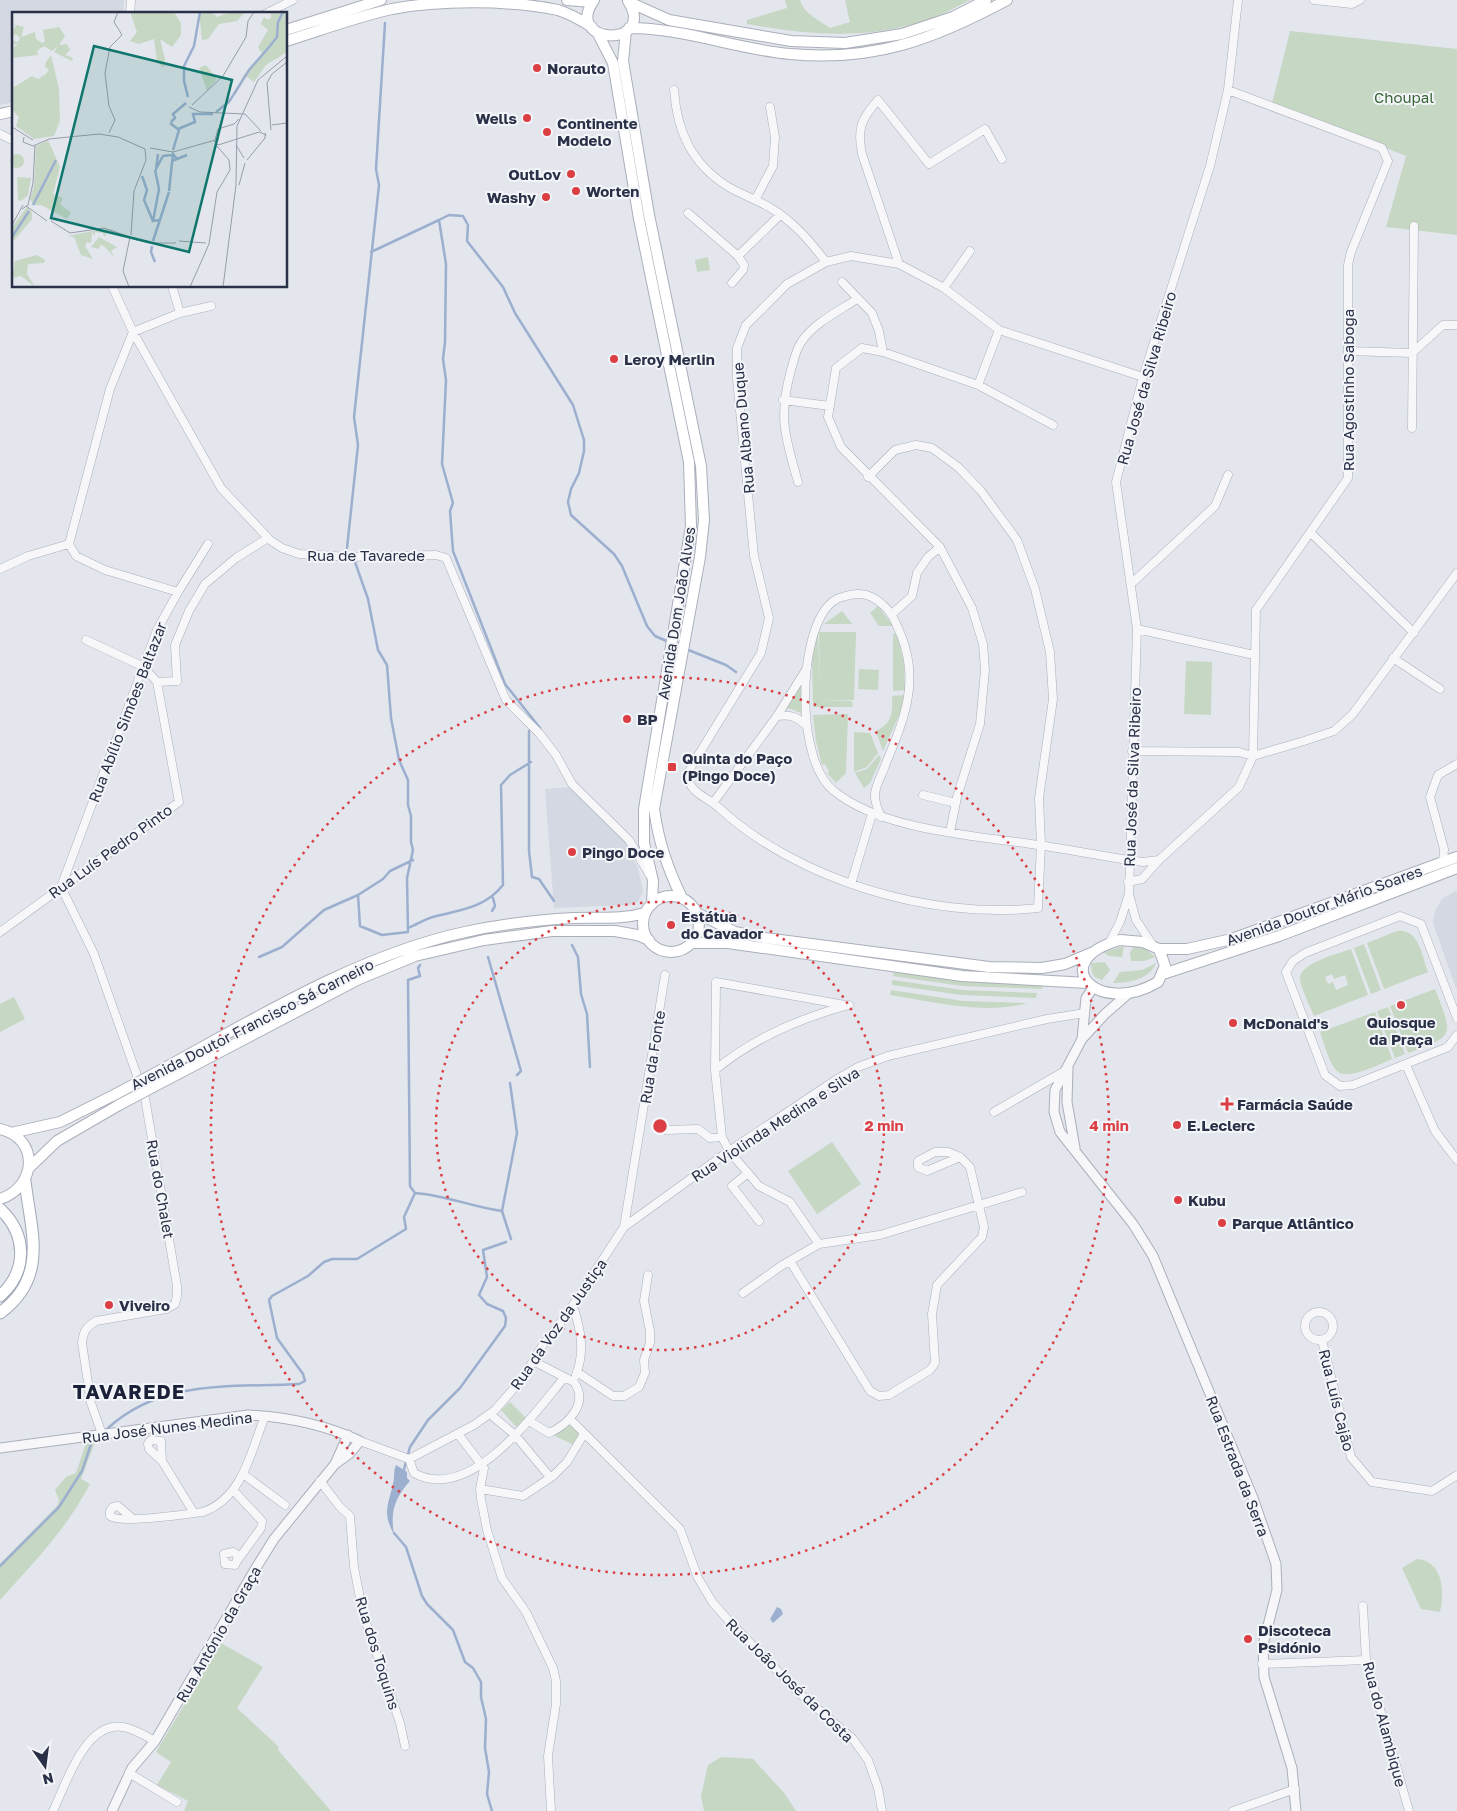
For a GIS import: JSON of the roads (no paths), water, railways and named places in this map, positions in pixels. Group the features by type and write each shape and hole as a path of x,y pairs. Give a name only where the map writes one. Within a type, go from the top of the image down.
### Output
{"main road":[{"path":"288,29 381,0"},
{"path":"288,40 392,8 442,1 500,0 545,7 574,17 608,37 621,34 627,29 658,28 789,54 846,55 906,46 958,26 1007,0"},
{"path":"567,0 593,1 588,14 594,29"},
{"path":"628,1 669,20 791,41 845,43 902,34 953,17 986,0"},
{"name":"Avenida Dom João Alves","path":"628,1 633,15 627,29 624,61 649,215 702,466 704,520 700,557 654,809 659,842 664,858 682,898"},
{"name":"Avenida Dom João Alves","path":"594,29 613,63 638,219 689,462 691,526 644,809 644,844 653,881 652,904"},
{"name":"Avenida Doutor Mário Soares","path":"1156,947 1187,948 1232,940 1457,857"},
{"name":"Avenida Doutor Mário Soares","path":"1163,974 1279,936 1457,868"},
{"path":"666,896 682,898 694,907 697,913 699,929 691,943 682,949 664,950 649,940 644,932 646,913 652,904 666,896"},
{"name":"Avenida Doutor Francisco Sá Carneiro","path":"11,1133 60,1122 353,968 412,946 464,932 524,921 616,919 646,913"},
{"path":"691,943 728,944 975,977 1090,985 1105,993 1129,993 1150,986 1158,982 1165,966 1156,947 1132,940 1109,944 1065,964 1042,968 990,967 766,938 735,932 697,913"},
{"name":"Avenida Doutor Francisco Sá Carneiro","path":"29,1168 58,1141 120,1105 359,979 415,956 491,938 552,931 615,931 637,935 649,940"},
{"path":"1090,985 1083,969 1091,953"},
{"path":"0,1129 11,1133 26,1148 29,1168 25,1181 19,1189 0,1199"},
{"path":"0,1313 13,1303 22,1291 34,1260 34,1233 25,1181"},
{"path":"0,1209 9,1217 22,1243 19,1268 6,1291 0,1296"}],"street":[{"path":"269,12 293,0"},
{"name":"Rua José da Silva Ribeiro","path":"1109,944 1120,922 1128,894 1137,629 1116,482 1143,377 1210,166 1228,90 1238,0"},
{"path":"1314,0 1352,4 1360,0"},
{"path":"674,90 676,114 686,144 704,168 727,186 755,200 800,229 826,262"},
{"name":"Rua Agostinho Saboga","path":"1128,882 1142,879 1159,860 1239,787 1253,756 1256,610 1348,478 1349,258 1388,161 1382,148 1228,90"},
{"path":"899,264 862,154 858,136 868,111 878,100 930,164 985,129 1002,159"},
{"path":"755,200 773,166 775,137 770,106"},
{"path":"0,134 12,140"},
{"path":"688,213 738,256 744,265 743,270 732,283"},
{"path":"738,256 780,215"},
{"path":"1412,428 1414,226"},
{"path":"944,288 970,251"},
{"name":"Rua Albano Duque","path":"713,803 691,789 687,777 761,653 769,618 754,556 737,379 737,348 746,325 787,284 826,262 851,256 899,264 944,288 999,330 1143,377"},
{"path":"842,282 872,313 879,330 883,352"},
{"name":"Rua de Tavarede","path":"113,288 133,332 221,488 268,538 282,548 299,554 350,556 436,555 446,558 506,700 539,733 556,755 572,784 629,840 653,881"},
{"path":"173,288 180,313"},
{"path":"798,482 784,430 783,400 794,359 802,341 823,322 857,299"},
{"path":"178,592 105,570 76,556 70,544 110,389 133,332 180,313 211,306"},
{"path":"1348,351 1412,353 1444,326 1457,325"},
{"path":"978,385 999,330"},
{"path":"950,832 956,803 980,724 985,670 983,644 972,608 940,547 868,477 841,447 828,417 836,368 862,348 883,352 978,385 1053,425"},
{"path":"783,400 830,406"},
{"path":"807,668 777,716 713,803 737,825 783,853 851,884 934,906 986,910 1038,908 1041,845 1039,798 1053,699 1050,652 1035,589 1016,540 981,491 958,467 932,448 916,445 895,450 868,477"},
{"path":"1131,584 1215,506 1228,475"},
{"path":"1311,533 1414,632"},
{"path":"86,640 144,667 157,682 177,681 175,645 189,611 204,584 236,558 268,538"},
{"path":"0,569 28,556 70,544"},
{"name":"Rua Abílio Simões Baltazar","path":"61,887 157,630 208,544"},
{"path":"892,614 912,596 917,573 928,557 940,547"},
{"path":"1132,751 1239,752 1253,756 1334,731 1352,715 1457,573"},
{"path":"881,817 875,794 909,702 910,677 908,653 892,614 873,596 859,593 839,597 829,604 813,636 807,668 807,726 818,770 832,790 872,814 881,817 950,832 1142,862 1159,860"},
{"path":"1137,629 1254,655"},
{"path":"1393,658 1440,689"},
{"name":"Rua Luís Pedro Pinto","path":"0,932 179,802 157,682"},
{"path":"777,716 789,715 797,717 807,726"},
{"path":"1443,863 1444,849 1430,797 1438,775 1457,764"},
{"path":"923,795 956,803"},
{"path":"851,884 872,814"},
{"name":"Rua do Chalet","path":"61,887 94,954 145,1098 177,1286 175,1304 166,1309 96,1321 88,1326 83,1334 82,1343 91,1403 102,1434"},
{"name":"Rua José da Silva Ribeiro","path":"1128,894 1136,920 1156,947"},
{"path":"1457,1018 1421,924 1400,916 1305,954 1293,961 1286,972 1325,1075 1340,1086 1353,1085 1448,1047 1457,1034"},
{"name":"Rua da Fonte","path":"624,1227 665,975"},
{"path":"715,1070 731,1057 770,1034 810,1016 849,1005 716,982 715,1070 722,1138 729,1151 759,1186 790,1202 819,1244"},
{"path":"1082,1039 1086,998 1090,985"},
{"path":"1082,1039 1105,1014 1129,993"},
{"name":"Rua Violinda Medina e Silva","path":"624,1227 729,1151 858,1067 888,1056 1047,1019 1085,1013"},
{"name":"Rua Estrada da Serra","path":"1082,1039 1056,1090 1054,1112 1060,1132 1133,1224 1153,1256 1253,1498 1276,1564 1277,1590 1263,1645 1262,1664 1264,1677 1292,1768 1296,1811"},
{"path":"1406,1065 1434,1131 1457,1160"},
{"path":"994,1112 1066,1069"},
{"name":"Rua Estrada da Serra","path":"1066,1069 1067,1102 1075,1150"},
{"path":"665,1130 698,1129 710,1138 722,1138"},
{"path":"790,1261 870,1392 879,1396 888,1395 930,1370 935,1363 932,1314 937,1285 982,1237 984,1227 970,1167 960,1157 948,1152 935,1152 918,1161 918,1167 927,1171 960,1157"},
{"path":"748,1173 732,1186 759,1221"},
{"path":"743,1293 819,1244 880,1235 1022,1192"},
{"name":"Rua da Voz da Justiça","path":"409,1459 458,1434 490,1414 523,1378 533,1360 573,1306 624,1227"},
{"path":"577,1372 613,1396 624,1396 639,1387 645,1373 644,1360 650,1343 650,1331 644,1301 648,1275"},
{"path":"573,1306 579,1323 582,1348 574,1382"},
{"name":"Rua Luís Cajão","path":"1322,1340 1351,1457 1372,1482 1432,1491 1457,1475"},
{"path":"529,1421 549,1433 570,1419 580,1400 578,1388 574,1382 533,1360"},
{"path":"360,1441 409,1459 414,1473 435,1481 457,1476 482,1464 515,1435 564,1378"},
{"path":"490,1414 515,1435 550,1477"},
{"name":"Rua José Nunes Medina","path":"0,1448 248,1415 284,1416 325,1426 360,1441"},
{"path":"133,1519 210,1510 234,1491 243,1474 265,1416"},
{"name":"Rua João José da Costa","path":"570,1419 680,1529 698,1578 713,1603 800,1694 853,1739 868,1760 878,1788 882,1811"},
{"path":"458,1434 482,1464 484,1474 480,1490 487,1530 502,1578 526,1612 553,1668 556,1681 556,1704 548,1756 551,1811"},
{"path":"480,1490 523,1496 567,1462 584,1434"},
{"name":"Rua António da Graça","path":"335,1464 348,1435"},
{"name":"Rua António da Graça","path":"112,1811 129,1773 156,1741 274,1539 320,1481 360,1441"},
{"path":"162,1461 194,1513"},
{"path":"243,1474 285,1506"},
{"name":"Rua dos Toquins","path":"320,1481 340,1507 350,1516 354,1567 363,1614 400,1723 405,1746"},
{"path":"234,1491 262,1521 261,1528 238,1561"},
{"name":"Rua do Alambique","path":"1363,1606 1366,1660 1409,1811"},
{"path":"1262,1664 1366,1660"},
{"path":"53,1811 89,1741 99,1732 109,1728 122,1727 134,1730 156,1741"},
{"path":"129,1773 177,1802"},
{"path":"1233,1811 1295,1789"}],"water":[{"path":"396,1465 407,1472 407,1478 410,1481 395,1505 393,1512 394,1534 388,1520 387,1509"},
{"path":"777,1607 781,1609 783,1614 773,1623 770,1619"}],"waterway":[{"path":"347,548 358,445 354,417 379,185 376,169 385,23"},
{"path":"439,220 449,215 463,216 468,225 467,241 503,287 515,313 573,405 584,440 584,451 579,473 571,489 568,502 571,515 614,554 622,566 647,626 655,636 669,642"},
{"path":"371,252 439,220 446,264 443,359 446,380 442,464 453,503 450,511 453,551 505,684 540,728"},
{"path":"355,562 368,599 378,650 387,665 391,718 399,760 408,780 408,805 411,816 411,842 413,850 407,878 408,932 382,935 360,926 358,895"},
{"path":"686,649 726,665 736,672"},
{"path":"529,731 529,851 532,877 539,879 554,901"},
{"path":"408,928 430,918 462,910 480,903 496,893 503,885 501,785 510,775 531,762"},
{"path":"259,957 282,947 324,910 358,895 383,879 390,871 413,860"},
{"path":"492,911 495,906 493,898"},
{"path":"572,945 578,957 581,994 587,1014 590,1067"},
{"path":"488,957 521,1071 517,1075"},
{"path":"420,965 418,968 420,976 408,980 410,1186 415,1193 437,1196 502,1211 511,1239"},
{"path":"502,1211 517,1133 510,1083"},
{"path":"108,1428 129,1412 175,1393 223,1386 299,1384 305,1381 303,1374 277,1338 269,1300 272,1296 308,1276 324,1262 332,1259 357,1259 406,1229 404,1217 415,1193"},
{"path":"403,1473 410,1447 428,1420 460,1388 505,1326 506,1318 503,1311 487,1304 479,1295 487,1277 483,1250 506,1242"},
{"path":"0,1566 59,1507 82,1471 91,1444"},
{"path":"394,1533 406,1547 422,1596 427,1604 453,1630 465,1662 473,1668 481,1682 481,1697 486,1719 485,1748 489,1772 487,1794 492,1811"}],"place":[{"name":"Norauto","path":"537,68"},
{"name":"Wells","path":"527,118"},
{"name":"Continente Modelo","path":"547,132"},
{"name":"OutLov","path":"571,174"},
{"name":"Worten","path":"576,191"},
{"name":"Washy","path":"546,197"},
{"name":"Leroy Merlin","path":"614,359"},
{"name":"BP","path":"627,719"},
{"name":"Quinta do Paço (Pingo Doce)","path":"672,767"},
{"name":"Pingo Doce","path":"572,852"},
{"name":"Estátua do Cavador","path":"671,925"},
{"name":"Quiosque da Praça","path":"1401,1005"},
{"name":"McDonald's","path":"1233,1023"},
{"name":"Farmácia Saúde","path":"1227,1104"},
{"name":"E.Leclerc","path":"1177,1125"},
{"name":"Kubu","path":"1178,1200"},
{"name":"Parque Atlântico","path":"1222,1223"},
{"name":"Viveiro","path":"109,1305"},
{"name":"Discoteca Psidónio","path":"1248,1639"}],"district":[{"name":"TAVAREDE","path":"129,1391"}],"park label":[{"name":"Choupal","path":"1404,97"}]}
